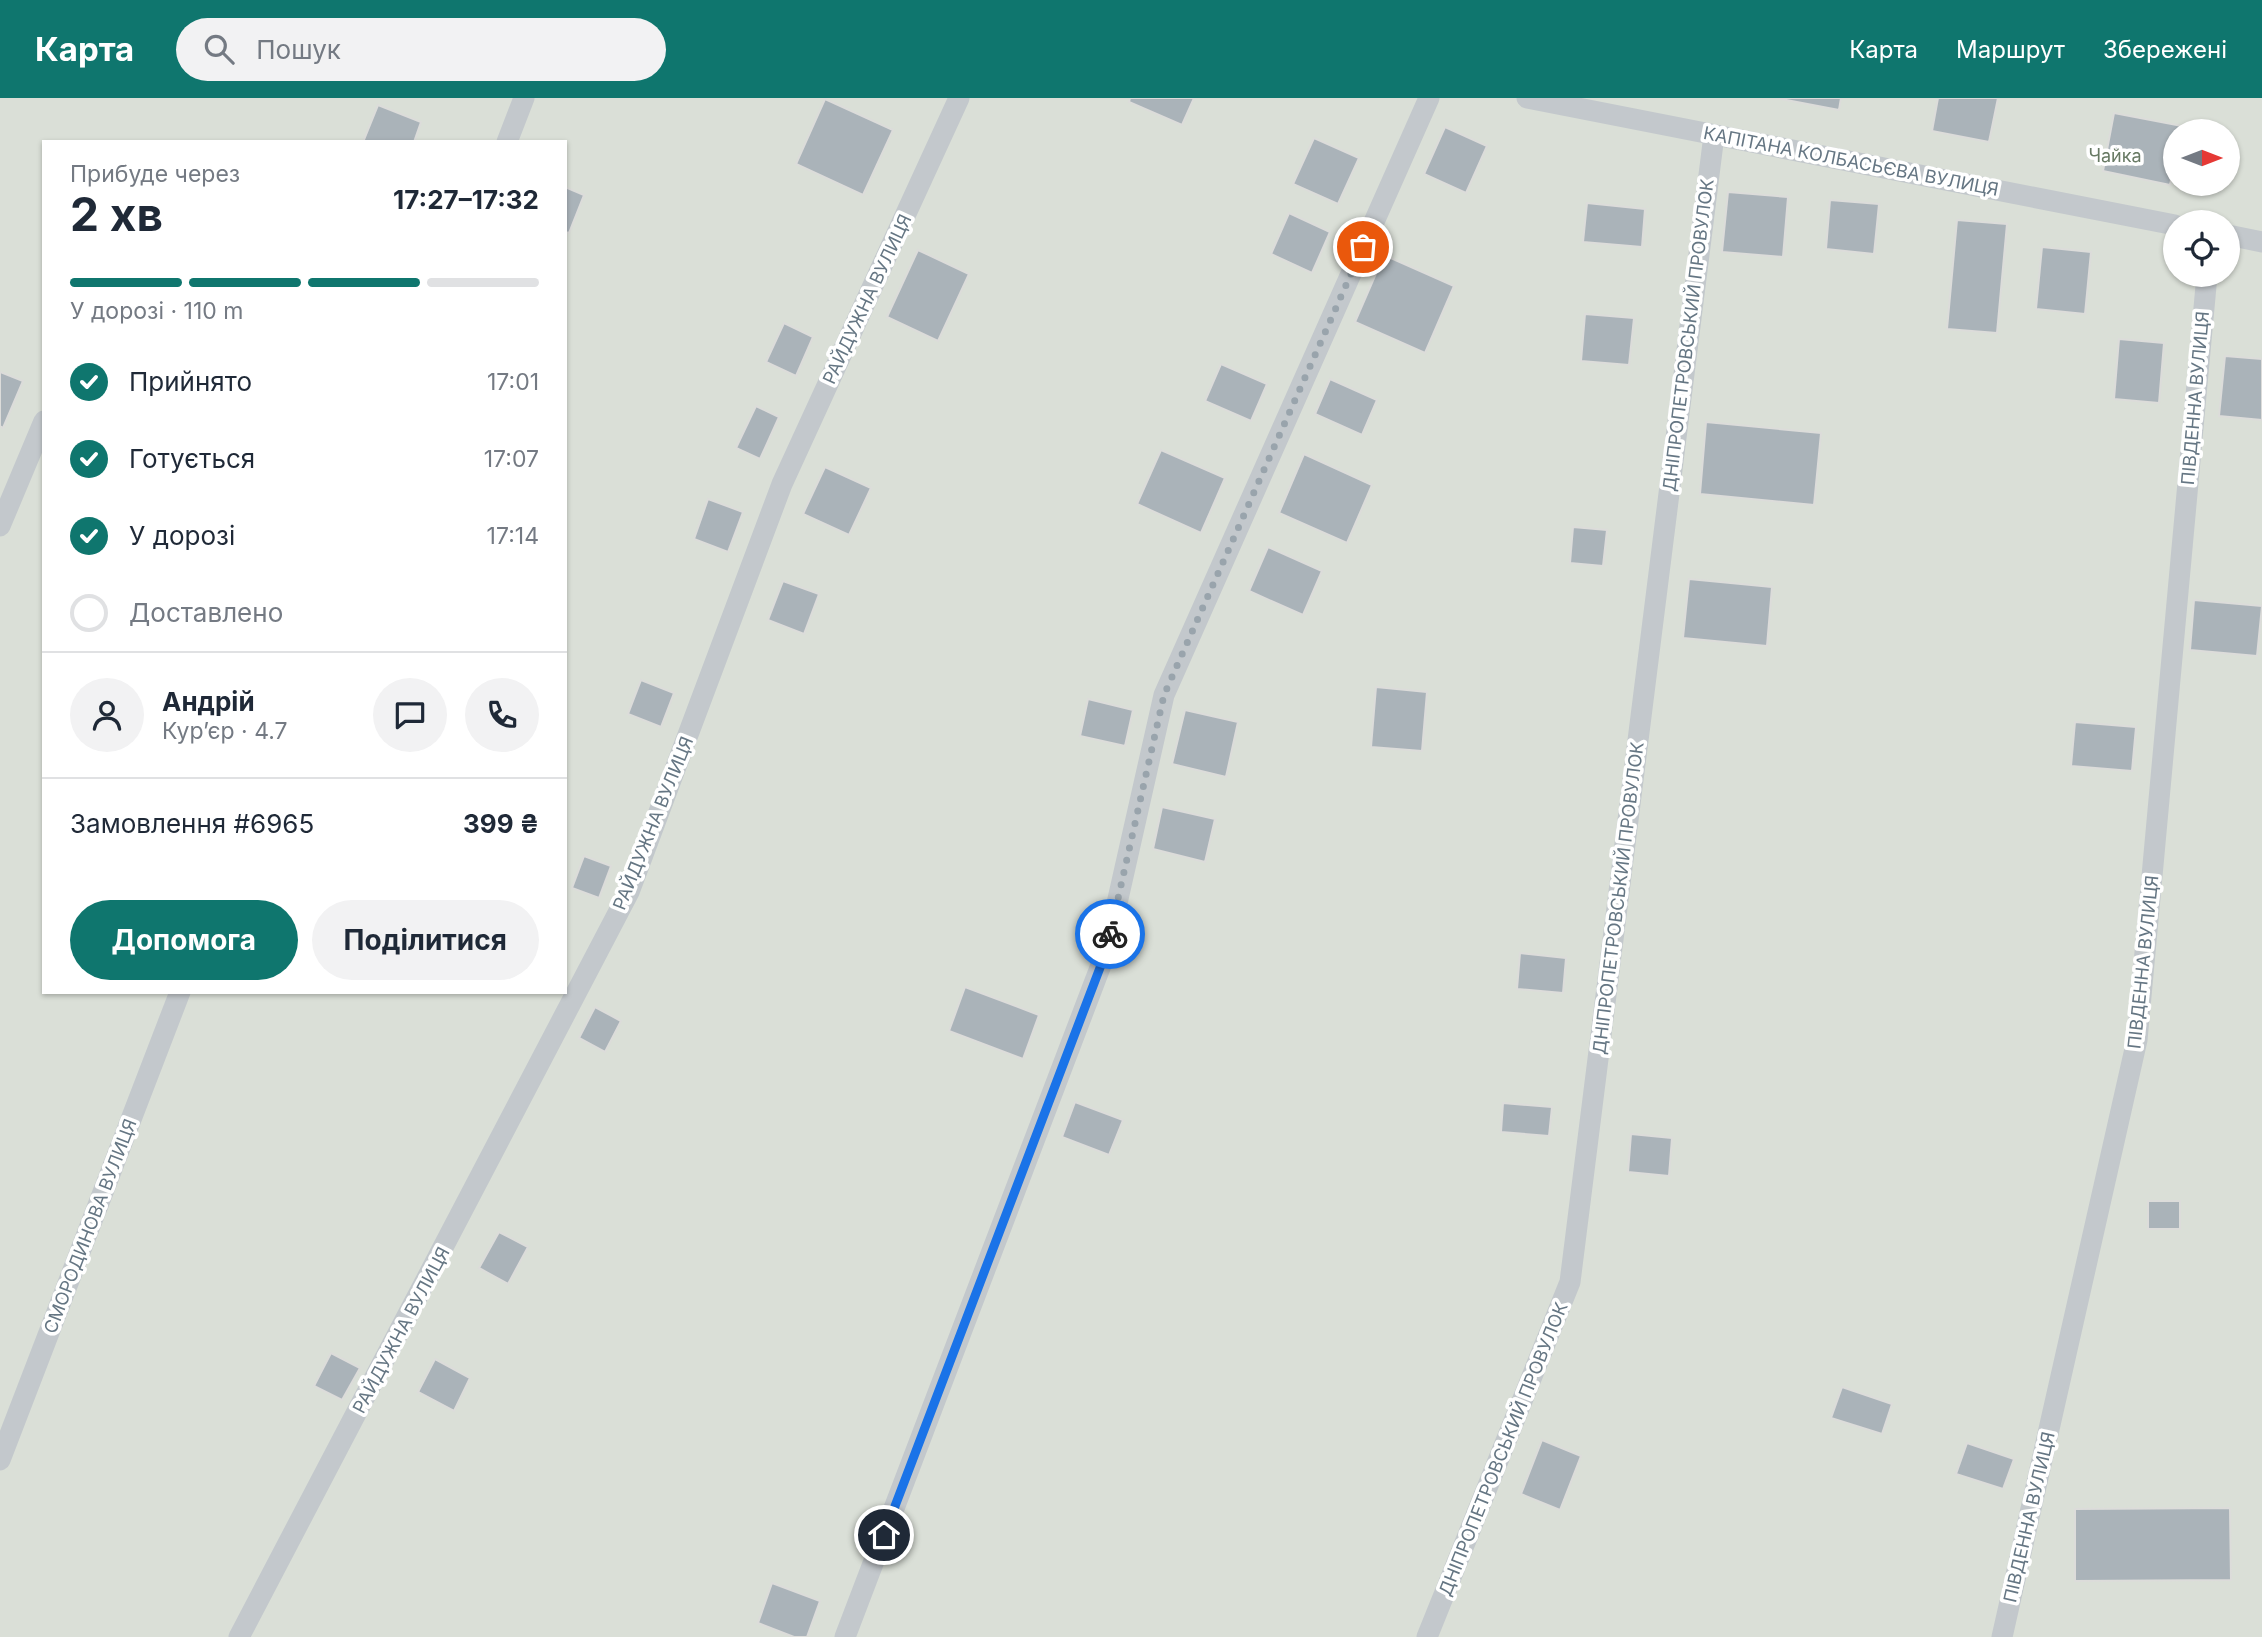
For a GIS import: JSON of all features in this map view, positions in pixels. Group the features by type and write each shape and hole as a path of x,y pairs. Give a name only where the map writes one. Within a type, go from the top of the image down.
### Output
{"lane":[{"path":"509,140 524,98"},
{"name":"РАЙДУЖНА ВУЛИЦЯ","path":"239,1637 629,892 782,484 959,98"},
{"path":"845,1637 1106,952 1164,695 1429,98"},
{"name":"КАПІТАНА КОЛБАСЬЄВА ВУЛИЦЯ","path":"1527,98 2163,223"},
{"name":"ДНІПРОПЕТРОВСЬКИЙ ПРОВУЛОК","path":"1427,1637 1570,1282 1714,135"},
{"path":"2240,237 2262,242"},
{"name":"ПІВДЕННА ВУЛИЦЯ","path":"2001,1637 2137,1040 2206,287"},
{"path":"0,526 42,426"},
{"name":"СМОРОДИНОВА ВУЛИЦЯ","path":"0,1461 179,994"}],"green space":[{"name":"Чайка","path":"0,98 2262,98 2262,1637 0,1637"}],"building":[{"path":"1130,98 1194,98 1182,125 1129,102"},
{"path":"1776,98 1841,98 1839,110"},
{"path":"1938,98 1998,98 1989,142 1932,131"},
{"path":"825,99 893,130 863,195 796,164"},
{"path":"378,105 421,122 415,140 364,140"},
{"path":"2114,113 2163,122 2163,184 2103,171"},
{"path":"1445,127 1487,146 1466,193 1424,174"},
{"path":"1314,138 1359,158 1338,204 1293,184"},
{"path":"567,188 584,195 567,232"},
{"path":"1728,192 1788,197 1783,257 1722,252"},
{"path":"1830,200 1879,204 1874,254 1826,249"},
{"path":"1587,203 1645,209 1642,247 1583,242"},
{"path":"1289,213 1330,232 1312,273 1271,254"},
{"path":"1957,220 2007,224 1997,333 1947,329"},
{"path":"2042,247 2091,252 2085,314 2036,309"},
{"path":"918,250 969,274 938,341 887,317"},
{"path":"1384,255 1454,286 1425,353 1355,322"},
{"path":"1585,314 1634,318 1629,365 1581,361"},
{"path":"784,323 813,337 796,376 766,362"},
{"path":"2119,339 2164,343 2159,403 2114,399"},
{"path":"2225,356 2262,359 2262,420 2219,416"},
{"path":"1221,364 1267,384 1251,421 1205,401"},
{"path":"0,372 23,381 3,428 0,426"},
{"path":"1330,379 1377,400 1362,435 1315,414"},
{"path":"756,406 779,417 760,459 736,448"},
{"path":"1706,422 1821,433 1814,505 1700,494"},
{"path":"1161,450 1225,478 1201,533 1137,504"},
{"path":"1304,454 1372,485 1347,543 1279,513"},
{"path":"825,467 871,488 849,535 803,514"},
{"path":"708,499 743,512 728,552 694,539"},
{"path":"1573,527 1607,530 1603,566 1570,563"},
{"path":"1268,547 1322,571 1303,615 1249,591"},
{"path":"1689,579 1772,587 1767,646 1683,638"},
{"path":"783,581 819,594 804,634 768,620"},
{"path":"2194,600 2262,606 2257,656 2190,650"},
{"path":"641,680 674,693 661,727 628,714"},
{"path":"1376,687 1427,692 1422,751 1371,747"},
{"path":"1088,699 1133,710 1125,746 1080,736"},
{"path":"1185,710 1238,722 1226,777 1172,764"},
{"path":"2075,722 2136,727 2132,771 2071,766"},
{"path":"1162,807 1215,819 1205,862 1153,849"},
{"path":"584,856 611,866 599,898 572,888"},
{"path":"1520,953 1566,958 1563,993 1517,989"},
{"path":"965,987 1039,1015 1023,1059 949,1031"},
{"path":"595,1007 621,1021 605,1052 579,1038"},
{"path":"1075,1102 1123,1120 1109,1155 1062,1137"},
{"path":"1503,1103 1552,1107 1549,1136 1501,1132"},
{"path":"1631,1134 1672,1138 1669,1176 1628,1172"},
{"path":"2148,1201 2180,1201 2180,1229 2148,1229"},
{"path":"499,1232 528,1247 508,1284 479,1268"},
{"path":"331,1353 360,1368 342,1400 314,1386"},
{"path":"435,1359 470,1378 454,1411 418,1392"},
{"path":"1842,1387 1892,1404 1882,1434 1831,1418"},
{"path":"1542,1440 1581,1456 1560,1510 1521,1494"},
{"path":"1967,1443 2014,1459 2003,1489 1956,1474"},
{"path":"2230,1508 2231,1580 2075,1581 2075,1509"},
{"path":"772,1583 820,1601 807,1637 794,1637 758,1623"}],"way so far":[{"path":"1110,934 1164,695 1363,247"}],"route":[{"path":"884,1535 1106,952 1110,934"}]}
